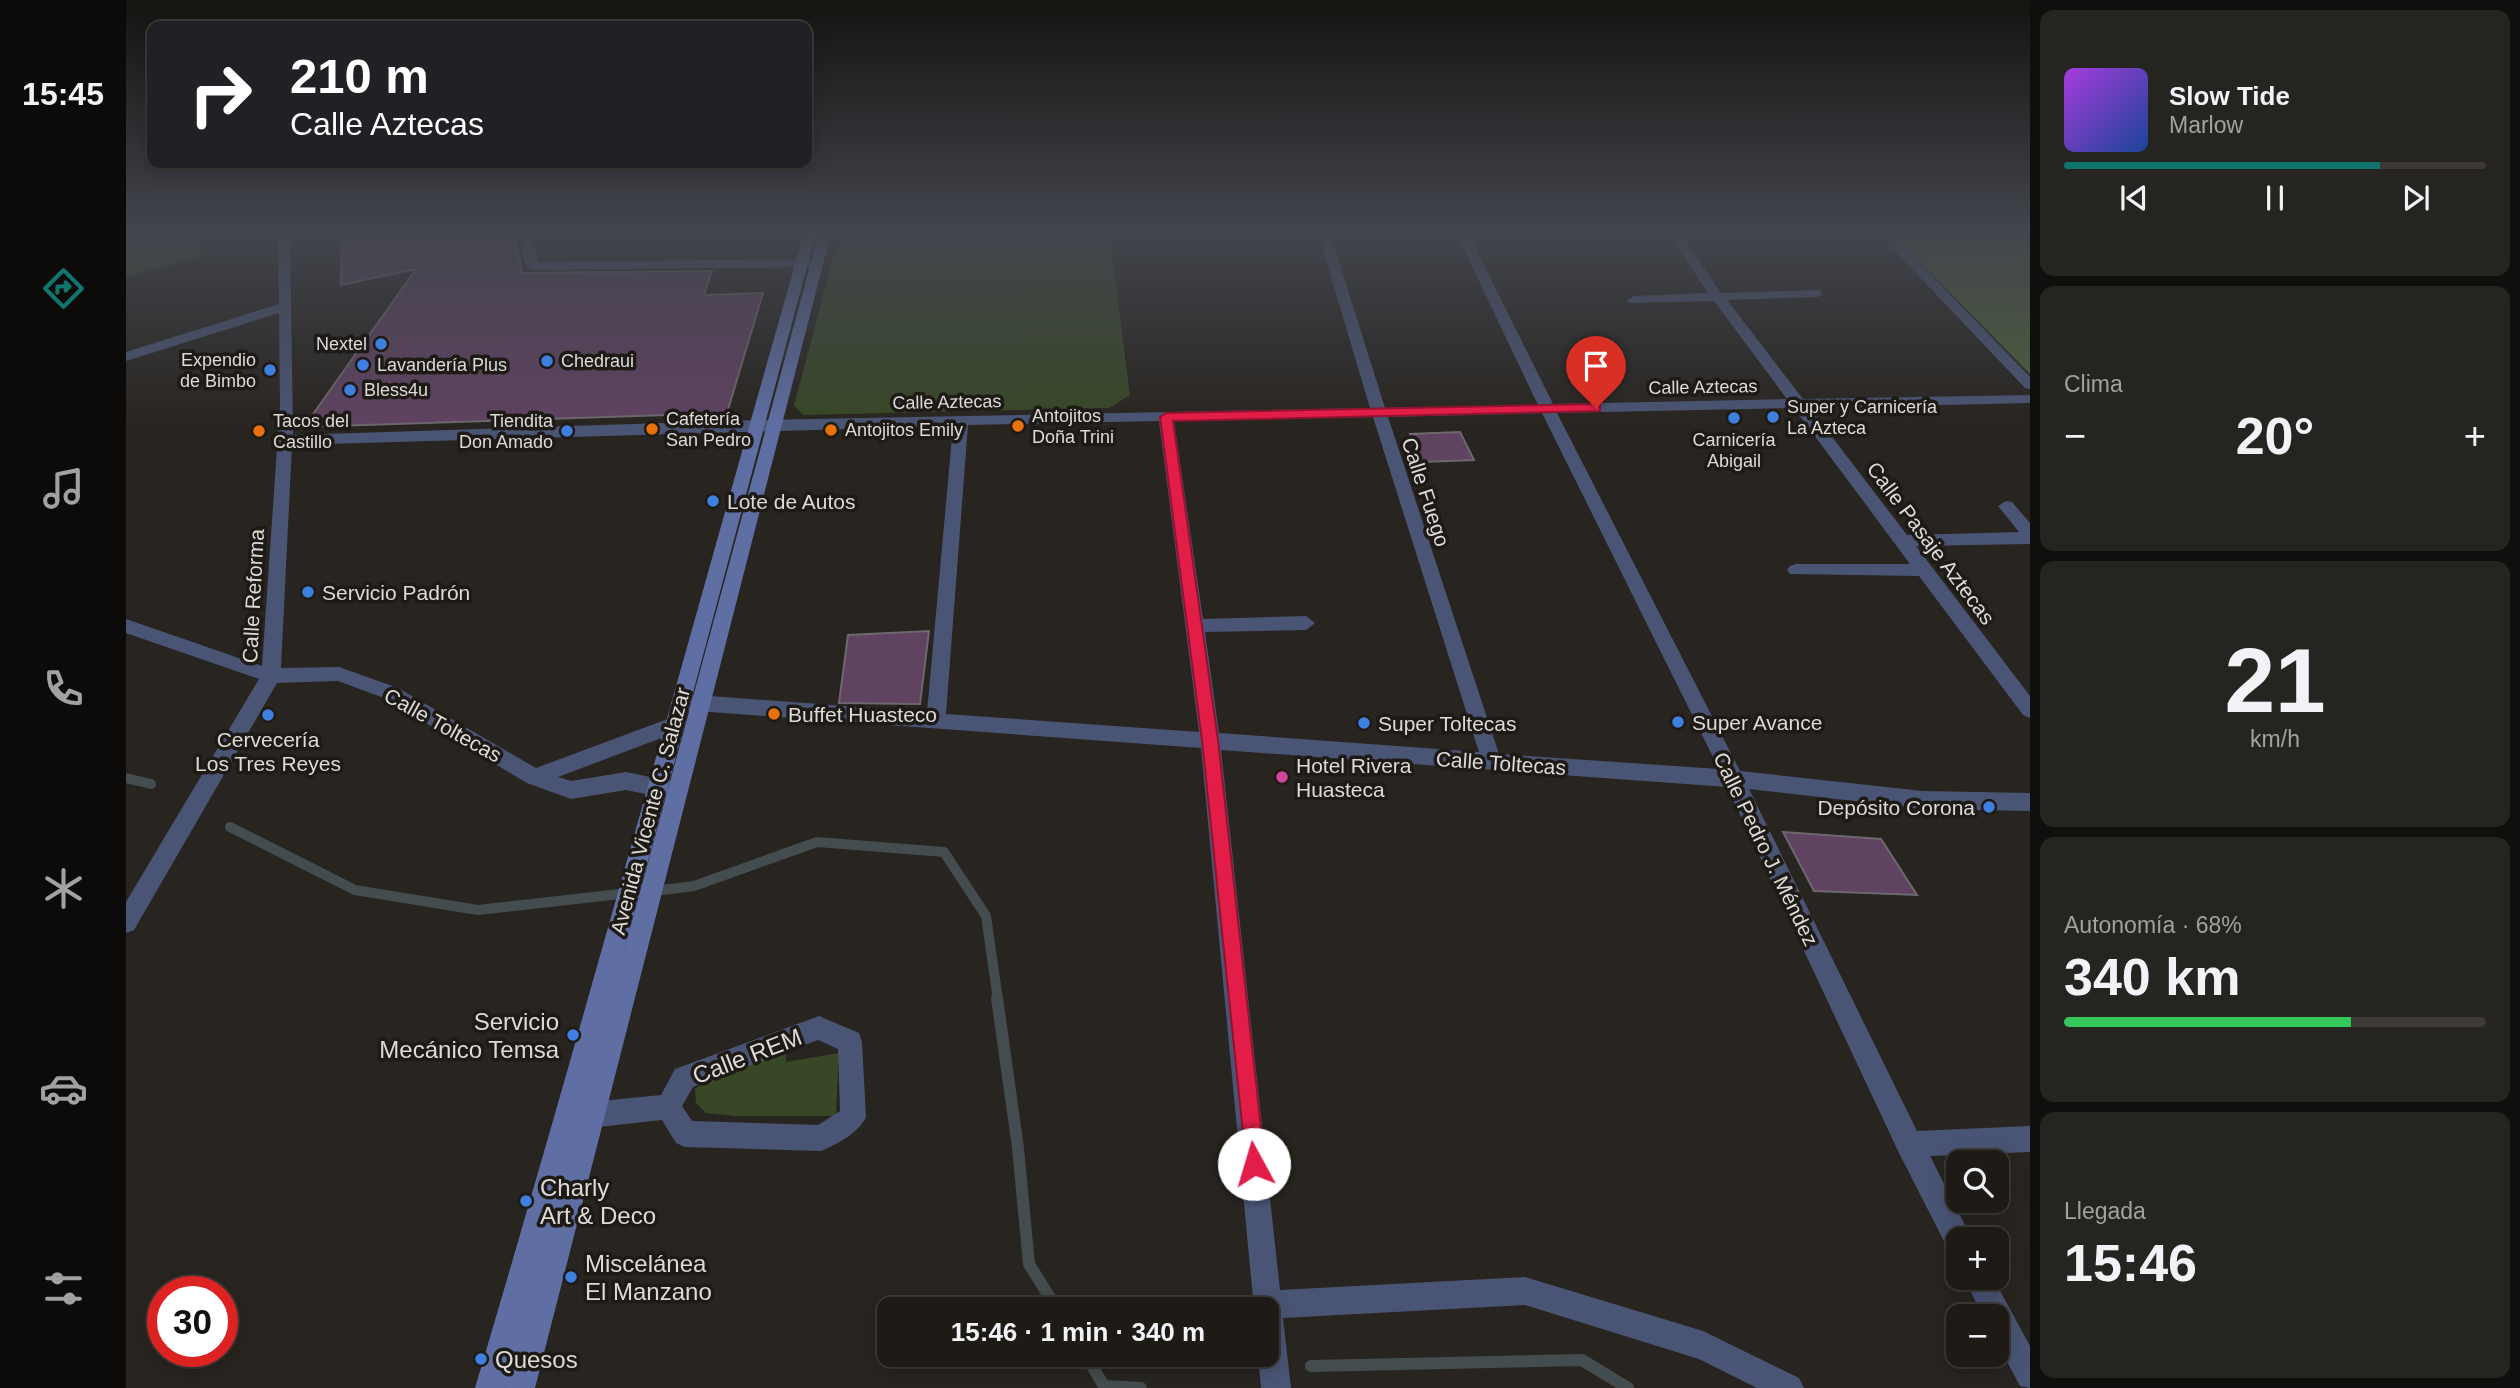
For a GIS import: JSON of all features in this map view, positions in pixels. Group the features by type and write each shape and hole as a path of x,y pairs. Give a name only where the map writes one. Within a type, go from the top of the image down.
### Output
{"main road":[{"name":"Avenida Vicente C. Salazar","path":"621,965 641,841 757,425 798,298"},
{"name":"Avenida Vicente C. Salazar","path":"520,1388 581,1116 621,965 664,842 678,792 777,425 802,298"},
{"name":"Avenida Vicente C. Salazar","path":"490,1388 581,1116"}],"street":[{"name":"Calle Reforma","path":"126,923 271,676 287,405 284,298"},
{"name":"Calle Fuego","path":"1344,298 1492,762"},
{"name":"Calle Pedro J. Méndez","path":"1493,298 1546,409 1733,779 1952,1227"},
{"path":"1634,300 1680,298"},
{"name":"Calle Pasaje Aztecas","path":"1718,298 2030,710"},
{"path":"1946,298 2030,385"},
{"path":"126,357 284,307"},
{"name":"Calle Aztecas","path":"284,440 757,425 2030,400"},
{"path":"1166,417 1210,740 1267,1297"},
{"path":"936,721 961,421"},
{"path":"2006,506 2030,536"},
{"path":"1903,541 2030,536"},
{"path":"1796,570 1925,570"},
{"path":"1195,626 1306,623"},
{"name":"Calle Toltecas","path":"126,626 271,676 339,674 391,693 534,778 571,790 626,781 678,792"},
{"name":"Calle Toltecas","path":"679,702 1733,779 1923,800 2030,802"},
{"path":"534,778 673,724"},
{"name":"Calle REM","path":"820,1028 850,1042 853,1118 821,1138 685,1134 668,1107 684,1078 820,1028"},
{"path":"581,1116 668,1107"},
{"path":"1909,1144 2030,1139"},
{"path":"1984,1290 2030,1376"},
{"path":"1279,1304 1525,1292 1703,1346 1789,1388"},
{"path":"1274,1367 1276,1388"}],"green space":[{"path":"823,298 1117,298 1130,395 1109,408 803,415 794,405"},
{"path":"1955,298 2030,298 2030,374"},
{"path":"786,1049 786,1062 839,1053 836,1116 735,1116 706,1113 696,1103 695,1089 714,1074"}],"building":[{"name":"Chedraui","path":"396,298 762,298 727,413 304,427"},
{"path":"1460,432 1474,460 1422,462 1410,434"},
{"path":"929,631 920,704 839,703 848,635"},
{"path":"1783,832 1881,839 1917,895 1814,891"}],"waterway":[{"path":"126,778 151,784"},
{"path":"230,827 355,890 478,910 629,893"},
{"path":"654,891 694,886 817,842 944,852 986,916 998,1000"},
{"path":"997,998 1018,1148 1029,1264 1050,1297"},
{"path":"1311,1366 1582,1360 1628,1388"},
{"path":"1093,1367 1104,1386 1141,1388"}],"place":[{"name":"Nextel","path":"381,344"},
{"name":"Chedraui","path":"547,361"},
{"name":"Lavandería Plus","path":"363,365"},
{"name":"Expendio de Bimbo","path":"270,370"},
{"name":"Bless4u","path":"350,390"},
{"name":"Super y Carnicería La Azteca","path":"1773,417"},
{"name":"Carnicería Abigail","path":"1734,418"},
{"name":"Antojitos Doña Trini","path":"1018,426"},
{"name":"Cafetería San Pedro","path":"652,429"},
{"name":"Antojitos Emily","path":"831,430"},
{"name":"Tacos del Castillo","path":"259,431"},
{"name":"Tiendita Don Amado","path":"567,431"},
{"name":"Lote de Autos","path":"713,501"},
{"name":"Servicio Padrón","path":"308,592"},
{"name":"Buffet Huasteco","path":"774,714"},
{"name":"Cervecería Los Tres Reyes","path":"268,715"},
{"name":"Super Avance","path":"1678,722"},
{"name":"Super Toltecas","path":"1364,723"},
{"name":"Hotel Rivera Huasteca","path":"1282,777"},
{"name":"Depósito Corona","path":"1989,807"},
{"name":"Servicio Mecánico Temsa","path":"573,1035"},
{"name":"Charly Art & Deco","path":"526,1201"},
{"name":"Miscelánea El Manzano","path":"571,1277"},
{"name":"Quesos","path":"481,1359"}],"route":[{"path":"1254,1164 1210,740 1166,417 1596,408"}]}
